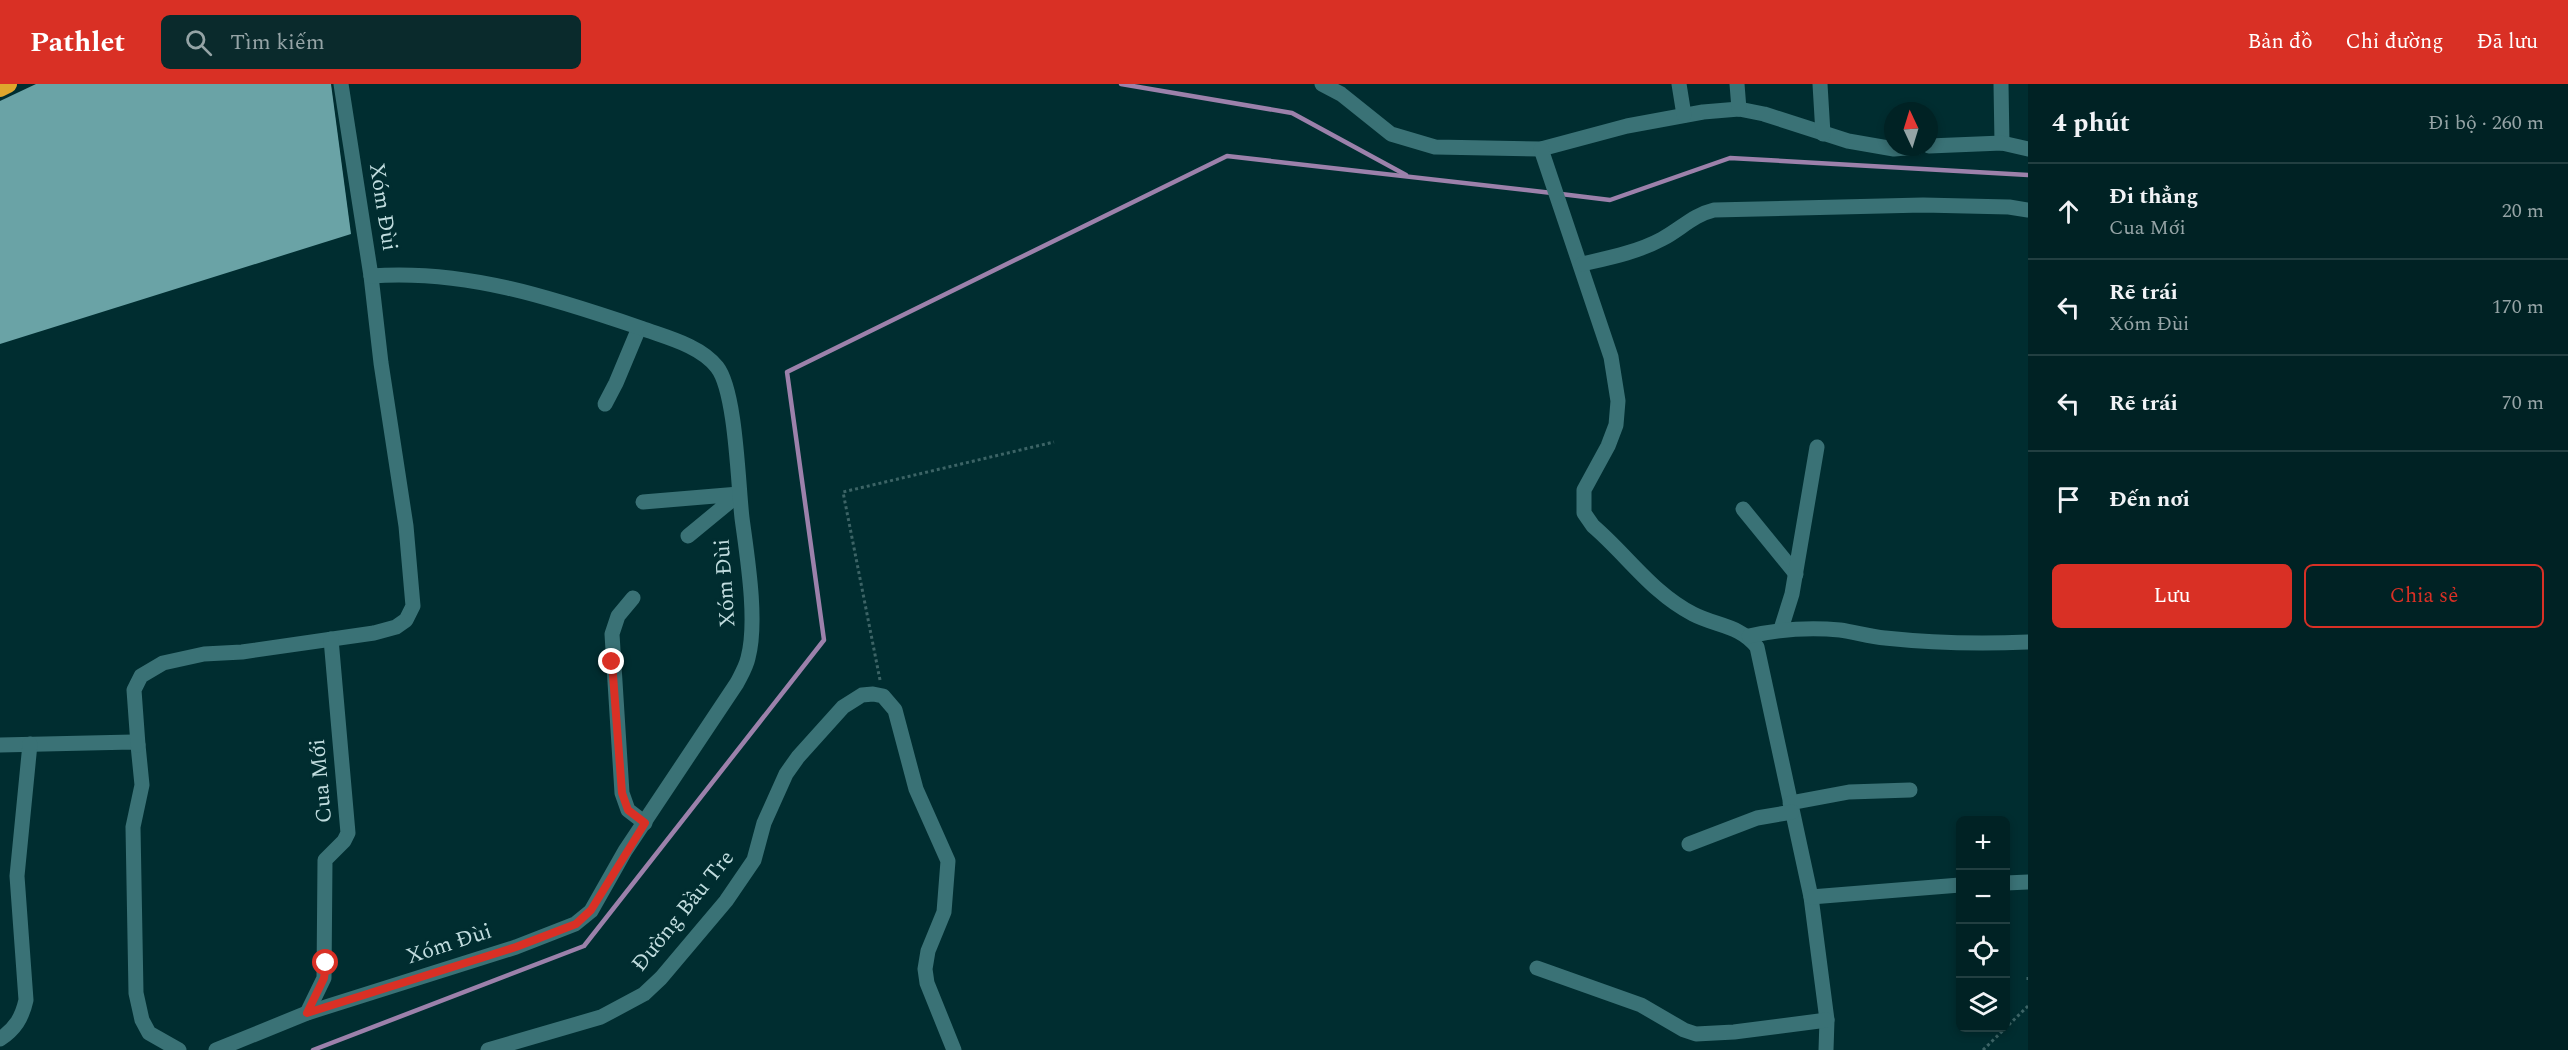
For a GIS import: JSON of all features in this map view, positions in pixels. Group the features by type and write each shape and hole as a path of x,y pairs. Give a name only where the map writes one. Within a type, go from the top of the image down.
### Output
{"highway":[{"path":"0,88 8,84"}],"street":[{"name":"Xóm Đùi","path":"216,1050 307,1013 495,954 576,924 591,910 737,683 748,660 751,642 748,563 725,379 716,365 697,351 675,340 592,310 509,288 451,277 371,276 341,84"},
{"path":"1322,84 1341,94 1391,134 1411,142 1435,147 1541,149 1626,126 1684,115 1738,109 1764,114 1848,141 1884,147"},
{"path":"1679,84 1684,115"},
{"path":"1737,84 1738,109"},
{"path":"1820,84 1823,134"},
{"path":"2001,84 2002,143"},
{"path":"1938,146 2002,143 2028,149"},
{"path":"1541,149 1582,264 1611,357 1618,401 1616,425 1608,446 1584,490 1584,513 1593,526 1669,600 1695,615 1732,627 1749,636 1757,647 1811,897 1827,1020 1826,1050"},
{"path":"1582,264 1617,256 1662,239 1699,214 1714,210 1923,205 2009,207 2028,210"},
{"path":"179,1050 149,1033 142,1020 136,993 133,827 142,785 134,690 141,676 163,663 204,654 374,633 396,627 406,620 413,606 406,526 381,363 371,276"},
{"path":"605,404 639,328"},
{"path":"1781,628 1796,574 1817,447"},
{"path":"643,502 739,494"},
{"path":"688,536 739,494"},
{"path":"1743,509 1796,574"},
{"path":"633,597 618,616 612,634 612,662 622,793 628,810 645,823"},
{"path":"1749,636 1781,628 1841,630 1884,638 2028,642"},
{"name":"Cua Mới","path":"307,1013 324,978 325,860 344,841 348,833 331,639"},
{"name":"Đường Bầu Tre","path":"488,1050 531,1045 623,1008 644,994 661,978 726,901 754,860 764,823 786,774 798,758 843,707 862,695 883,696"},
{"path":"883,696 895,710 916,789 948,861 944,912 928,951 925,969 927,983 954,1050"},
{"path":"0,746 124,742 138,746"},
{"path":"0,1039 12,1031 23,1014 26,1000 17,876 30,744"},
{"path":"1689,844 1757,818 1849,792 1910,790"},
{"path":"2010,883 2028,882"},
{"path":"1811,897 1956,885"},
{"path":"1537,968 1641,1005 1684,1030 1696,1034 1757,1030 1827,1020"}],"path":[{"path":"883,696 843,492 1054,442"},
{"path":"1983,1050 2028,1006"}],"building":[{"path":"36,84 331,84 351,234 0,344 0,101"}],"waterway":[{"path":"1121,84 1292,113 1406,175"},
{"path":"313,1050 584,946 824,640 787,372 1227,156 1552,193"},
{"path":"1561,194 1610,200 1730,158 2028,175"}],"route":[{"path":"326,963 324,978 307,1013 516,947 576,924 591,910 645,823 628,810 622,793 612,662"}]}
